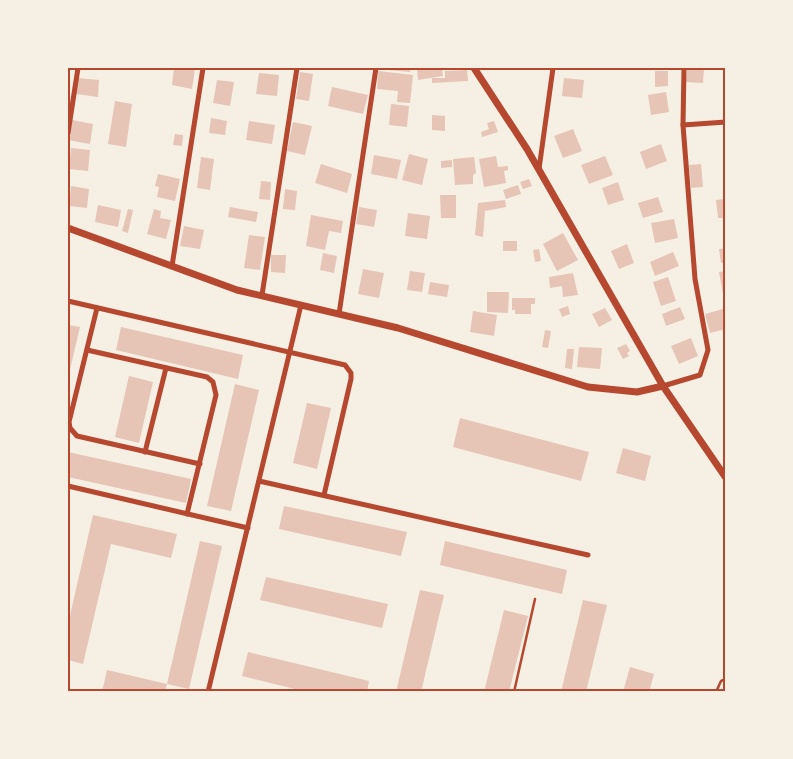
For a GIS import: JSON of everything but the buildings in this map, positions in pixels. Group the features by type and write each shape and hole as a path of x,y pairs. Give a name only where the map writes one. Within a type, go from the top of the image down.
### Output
{"street":[{"path":"68,133 78,68"},
{"path":"172,266 203,68"},
{"path":"262,295 297,68"},
{"path":"339,314 376,68"},
{"path":"474,68 527,149 663,386 726,478"},
{"path":"539,172 554,68"},
{"path":"68,228 237,290 398,328 588,387 637,392 663,386 700,375 708,350 695,279 683,125 684,68"},
{"path":"683,125 726,122"},
{"path":"68,301 345,365 351,373 324,495"},
{"path":"208,692 302,305"},
{"path":"97,308 69,422 72,433 77,436 200,464"},
{"path":"87,350 207,377 216,387 216,395 187,514"},
{"path":"146,452 166,368"},
{"path":"259,481 588,555"},
{"path":"68,486 248,528"}],"lane":[{"path":"514,692 535,599"},
{"path":"716,692 721,681 726,679"}]}
